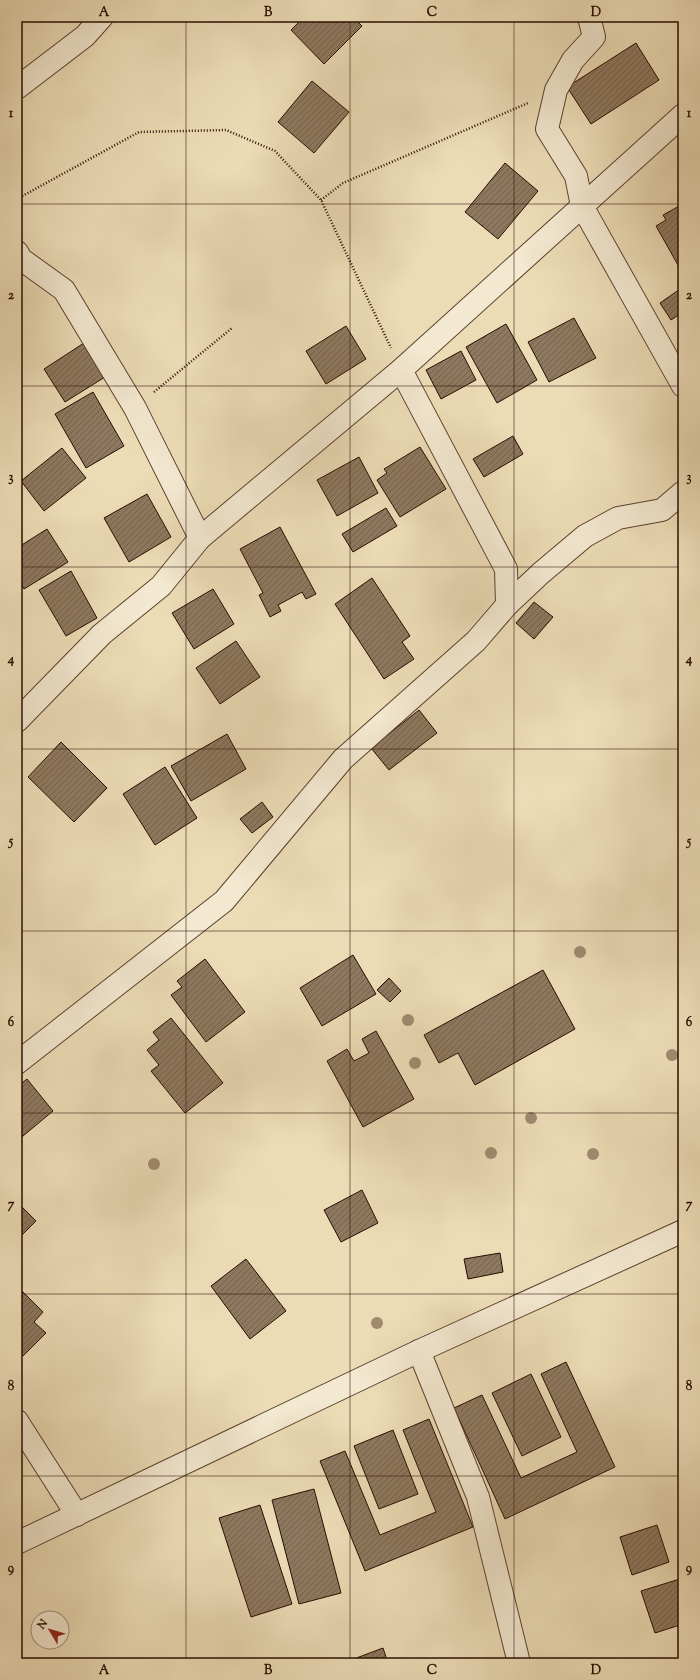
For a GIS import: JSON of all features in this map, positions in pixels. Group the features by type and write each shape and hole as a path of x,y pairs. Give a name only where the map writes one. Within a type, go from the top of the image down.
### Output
{"street":[{"path":"17,88 85,36 102,17"},
{"path":"589,17 594,37 572,60 556,90 547,129 576,176 582,206 683,386"},
{"path":"17,721 102,634 161,586 200,538 401,370 683,115"},
{"path":"17,252 21,259 64,290 135,408 200,538"},
{"path":"401,370 506,569 508,605"},
{"path":"17,1063 224,901 343,759 476,641 508,605 541,573 585,536 618,518 662,510 683,492"},
{"path":"17,1543 419,1351 683,1231"},
{"path":"419,1351 478,1498 519,1663"},
{"path":"17,1421 77,1515"}],"path":[{"path":"321,200 343,183 556,90"},
{"path":"17,199 139,132 226,130 275,151 321,200 401,370"},
{"path":"135,408 232,328"}],"building":[{"path":"304,17 353,17 362,26 324,64 291,30"},
{"path":"636,43 659,80 591,124 567,87"},
{"path":"312,81 349,112 314,153 278,122"},
{"path":"505,163 538,191 498,239 465,212"},
{"path":"683,204 683,274 656,226 666,220 663,215"},
{"path":"683,287 683,312 671,320 660,303"},
{"path":"574,318 596,358 549,382 528,342"},
{"path":"506,324 537,380 497,403 466,347"},
{"path":"346,326 366,359 326,384 306,351"},
{"path":"84,343 105,377 65,402 44,369"},
{"path":"461,351 476,380 441,399 426,370"},
{"path":"93,392 124,446 86,468 55,414"},
{"path":"513,436 523,454 484,477 473,459"},
{"path":"420,447 446,489 400,517 377,480 387,473 384,469"},
{"path":"62,448 86,478 44,511 21,481"},
{"path":"359,457 378,493 337,516 317,480"},
{"path":"147,494 171,537 129,562 104,518"},
{"path":"386,508 397,526 353,552 342,534"},
{"path":"280,527 316,594 306,599 302,592 278,605 281,611 270,617 259,595 263,593 240,549"},
{"path":"47,529 68,562 24,589 17,577 17,548"},
{"path":"71,571 97,618 66,636 39,590"},
{"path":"372,578 410,636 402,642 414,659 384,679 335,604"},
{"path":"213,589 234,624 194,649 172,613"},
{"path":"534,602 553,617 534,639 516,623"},
{"path":"236,641 260,677 220,704 196,668"},
{"path":"419,710 437,733 389,770 371,748"},
{"path":"227,734 246,769 191,801 171,766"},
{"path":"61,742 107,788 74,822 28,777"},
{"path":"165,767 197,818 155,845 123,794"},
{"path":"262,802 273,817 252,833 240,819"},
{"path":"353,955 376,994 322,1026 300,988"},
{"path":"205,959 245,1012 206,1042 171,995 182,987 177,981"},
{"path":"543,970 575,1029 475,1085 458,1053 439,1063 424,1035"},
{"path":"389,978 401,991 390,1002 377,990"},
{"path":"171,1018 223,1083 185,1113 151,1071 159,1065 147,1050 159,1040 153,1032"},
{"path":"376,1031 414,1099 363,1127 327,1061 347,1049 354,1061 369,1053 362,1039"},
{"path":"27,1079 53,1111 17,1141 17,1087"},
{"path":"362,1190 378,1223 341,1242 324,1210"},
{"path":"17,1202 36,1221 17,1240"},
{"path":"500,1253 503,1272 468,1279 464,1259"},
{"path":"246,1259 286,1311 250,1339 211,1286"},
{"path":"17,1286 43,1312 34,1322 46,1333 23,1356 17,1350"},
{"path":"566,1362 615,1467 505,1519 454,1408 482,1395 521,1478 577,1452 541,1374"},
{"path":"531,1374 561,1437 522,1456 492,1393"},
{"path":"429,1419 473,1527 365,1571 320,1461 345,1451 380,1535 436,1512 403,1430"},
{"path":"393,1430 418,1494 379,1509 354,1446"},
{"path":"314,1489 341,1593 299,1604 272,1500"},
{"path":"260,1505 292,1604 251,1617 219,1518"},
{"path":"657,1525 669,1562 632,1575 620,1537"},
{"path":"683,1578 683,1624 655,1633 641,1591"},
{"path":"383,1648 388,1663 343,1663"}]}
